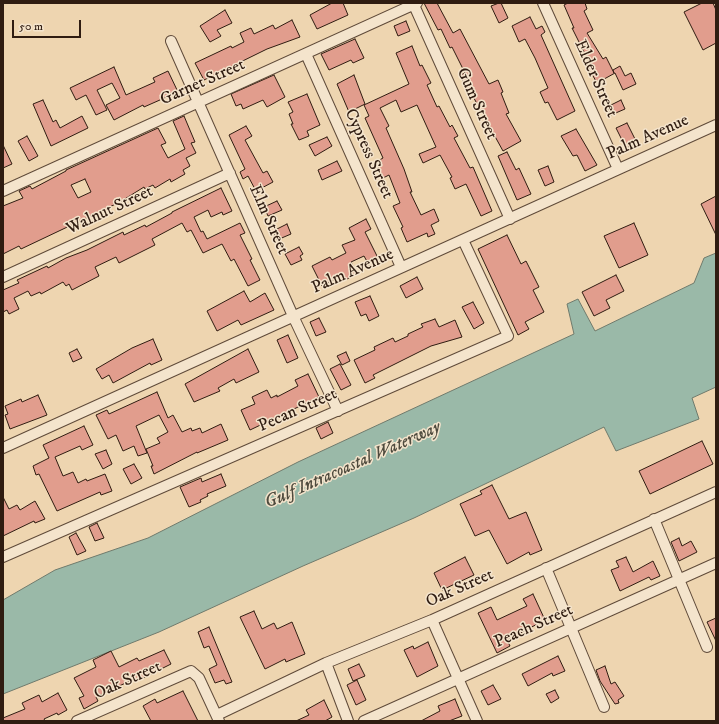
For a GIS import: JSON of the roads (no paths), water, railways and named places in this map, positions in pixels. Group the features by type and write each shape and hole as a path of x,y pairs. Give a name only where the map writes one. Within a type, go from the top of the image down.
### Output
{"street":[{"name":"Garnet Street","path":"3,191 306,54 414,3"},
{"name":"Gum Street","path":"414,3 510,219"},
{"name":"Elder Street","path":"543,3 618,169"},
{"name":"Elm Street","path":"171,41 293,316 338,411"},
{"name":"Cypress Street","path":"306,54 401,267"},
{"name":"Palm Avenue","path":"3,448 716,125"},
{"name":"Walnut Street","path":"3,278 230,173"},
{"name":"Pecan Street","path":"3,557 508,336 463,240"},
{"name":"Oak Street","path":"79,721 191,671 199,678 218,718 326,663 432,620 716,492"},
{"path":"654,520 680,579 707,647"},
{"name":"Peach Street","path":"364,721 716,563"},
{"path":"546,568 604,707"},
{"path":"432,620 477,721"},
{"path":"326,663 348,721"}],"water":[{"name":"Gulf Intracoastal Waterway","path":"716,253 716,387 692,398 699,419 616,451 604,427 414,518 303,566 159,632 3,694 3,600 55,570 148,538 298,462 574,334 567,304 578,299 595,331 694,283 704,258"}]}
